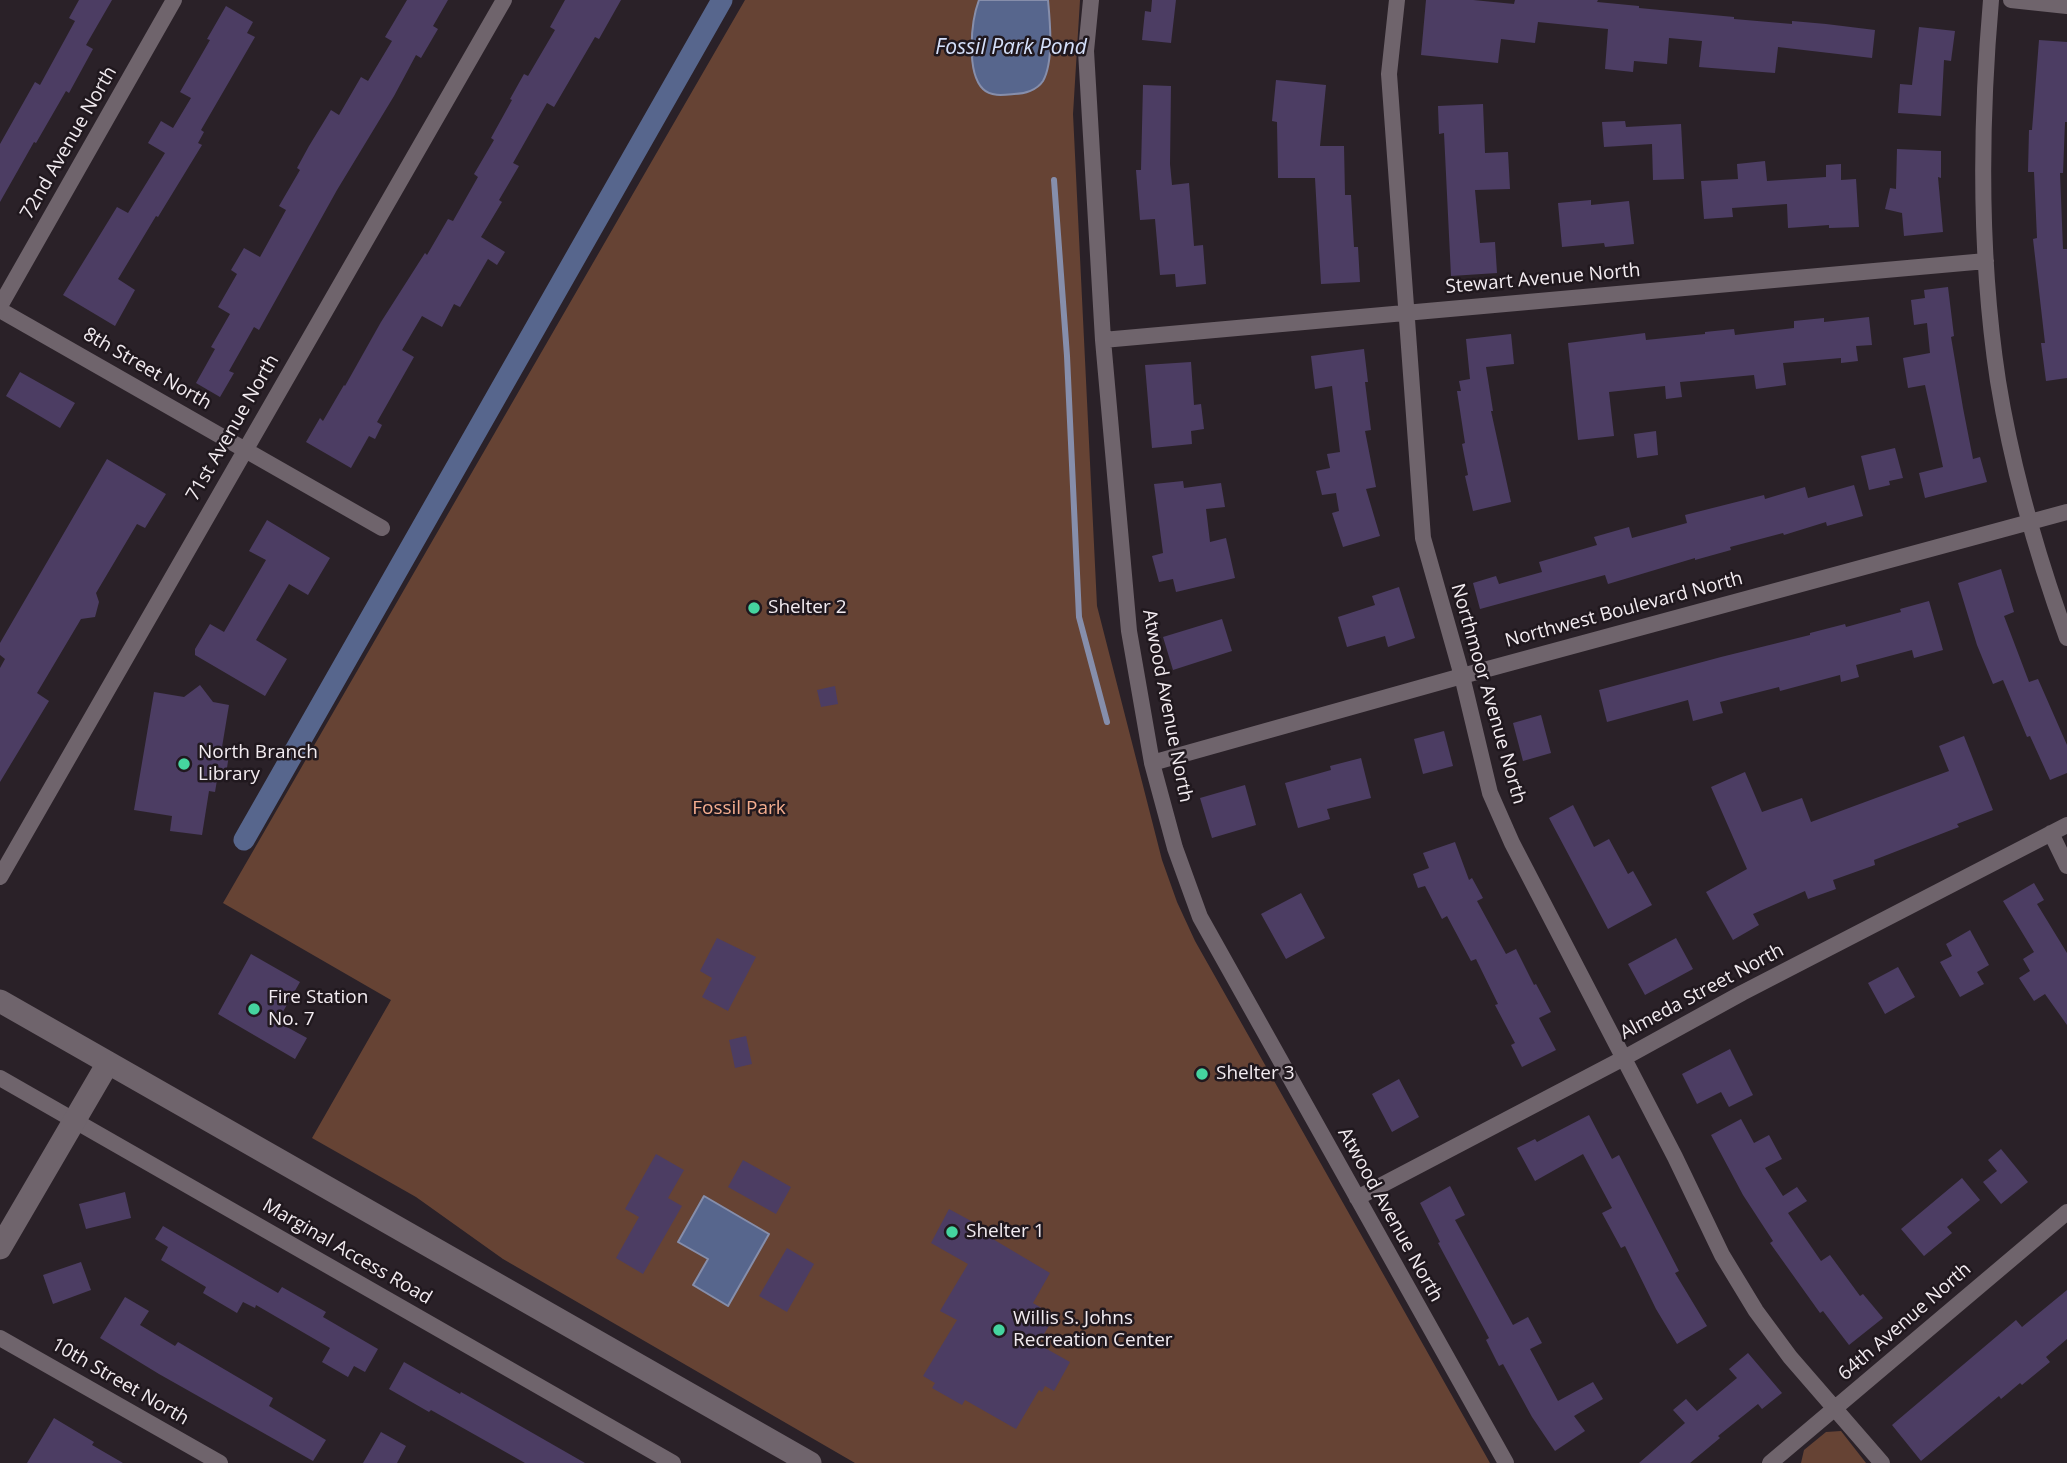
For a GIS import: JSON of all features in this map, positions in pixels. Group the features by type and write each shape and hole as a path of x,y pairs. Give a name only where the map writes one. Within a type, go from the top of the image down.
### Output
{"main road":[{"path":"0,1000 810,1463"},
{"path":"0,1248 108,1063"}],"street":[{"name":"72nd Avenue North","path":"0,308 174,0"},
{"name":"71st Avenue North","path":"0,877 504,0"},
{"name":"Atwood Avenue North","path":"1091,0 1086,51 1103,340 1129,631 1152,763 1175,848 1200,917 1506,1463"},
{"name":"Northmoor Avenue North","path":"1397,0 1389,74 1423,538 1462,676 1490,793 1512,843 1723,1255 1756,1311 1790,1357 1882,1463"},
{"path":"1991,0 1984,116 1983,190 1986,261 1998,380 2012,453 2030,522 2050,592 2067,638"},
{"path":"2011,0 2067,6"},
{"name":"Stewart Avenue North","path":"1103,340 1986,261"},
{"name":"8th Street North","path":"0,308 382,528"},
{"name":"Northwest Boulevard North","path":"1152,763 2067,512"},
{"name":"Almeda Street North","path":"1357,1198 1742,993 2067,825"},
{"path":"2051,833 2067,866"},
{"name":"Marginal Access Road","path":"0,1077 673,1463"},
{"name":"64th Avenue North","path":"1770,1463 2067,1212"},
{"name":"10th Street North","path":"0,1338 220,1463"}],"green space":[{"name":"Fossil Park","path":"745,0 1080,0 1073,114 1097,606 1162,860 1195,941 1490,1463 855,1463 503,1259 416,1197 312,1138 391,1000 223,903"},
{"path":"1841,1431 1866,1463 1801,1463 1804,1450 1826,1432"}],"water":[{"name":"Fossil Park Pond","path":"979,0 1048,0 1049,63 1043,81 1034,89 1018,94 994,94 986,92 978,81 974,71 972,46"},
{"path":"704,1196 769,1234 728,1306 693,1285 708,1259 678,1242"}],"building":[{"path":"79,0 112,0 86,45 93,49 69,93 66,91 0,202 0,144 35,82 40,85 75,21 69,18"},
{"path":"407,0 448,0 433,26 438,29 421,58 416,55 259,330 254,327 229,371 234,373 220,397 196,383 215,349 211,347 230,314 218,307 237,274 231,270 244,248 260,257 286,210 279,206 300,170 297,168 309,146 331,110 339,115 361,77 368,81 392,41 385,37"},
{"path":"565,0 621,0 599,39 595,37 554,107 547,103 513,163 519,166 481,237 505,252 497,265 488,259 460,307 454,304 442,327 422,316 402,350 414,357 377,422 382,425 375,439 369,436 351,468 306,442 320,418 323,421 425,253 427,255 448,219 453,221 478,177 474,174 494,140 491,138 512,100 510,99 524,74 528,76 555,30 550,27"},
{"path":"1152,0 1176,0 1171,43 1142,40 1145,11 1151,12"},
{"path":"1426,0 1473,0 1514,4 1515,0 1598,0 1597,2 1639,8 1734,19 1792,24 1792,21 1875,30 1872,58 1778,47 1775,73 1699,67 1702,41 1669,38 1667,64 1634,61 1633,72 1605,69 1608,29 1538,22 1535,43 1501,39 1498,63 1421,55"},
{"path":"226,6 253,22 247,33 255,37 201,130 204,132 198,143 202,145 118,279 135,290 115,326 63,295 117,207 128,213 165,153 148,143 161,121 173,128 191,98 180,92"},
{"path":"1919,27 1955,31 1951,61 1944,60 1941,116 1898,113 1900,84 1912,85"},
{"path":"2039,40 2067,42 2067,122 2063,173 2060,173 2063,249 2067,249 2067,378 2046,381 2041,343 2045,343 2033,239 2037,238 2034,172 2028,172 2029,130 2032,130"},
{"path":"1276,80 1326,85 1320,146 1344,146 1345,195 1351,195 1354,247 1358,247 1360,282 1321,284 1315,178 1278,178 1277,122 1272,121"},
{"path":"1143,85 1171,86 1172,185 1189,183 1194,246 1203,245 1206,284 1176,287 1175,274 1160,275 1155,219 1140,220 1136,170 1141,170"},
{"path":"1483,104 1485,153 1508,152 1510,189 1475,190 1480,243 1495,242 1497,273 1451,276 1444,133 1439,134 1438,106"},
{"path":"1625,121 1626,127 1681,124 1684,179 1653,180 1652,144 1604,147 1602,122"},
{"path":"1897,149 1941,151 1941,178 1938,177 1943,232 1904,236 1902,213 1885,209 1890,188 1896,189"},
{"path":"1765,161 1767,181 1826,177 1826,165 1841,164 1841,180 1856,179 1859,227 1829,228 1829,225 1788,228 1787,204 1732,208 1733,217 1704,219 1701,181 1738,179 1737,164"},
{"path":"1591,200 1591,205 1629,201 1634,244 1605,247 1604,243 1562,247 1558,203"},
{"path":"1948,287 1954,336 1951,337 1973,459 1980,457 1987,482 1925,498 1919,473 1943,467 1925,385 1908,388 1903,358 1930,353 1927,323 1914,325 1911,300 1925,298 1924,290"},
{"path":"1869,317 1872,345 1856,346 1858,361 1841,363 1841,358 1783,363 1786,385 1756,389 1754,375 1680,382 1682,397 1666,399 1665,386 1609,392 1614,436 1578,440 1568,343 1645,333 1646,340 1734,329 1735,335 1794,328 1794,321 1824,318 1824,322"},
{"path":"1511,334 1514,364 1486,367 1491,411 1511,502 1473,511 1465,476 1468,475 1462,444 1465,443 1457,391 1461,391 1459,381 1470,379 1466,339"},
{"path":"1364,349 1371,430 1365,431 1376,487 1366,489 1380,536 1343,547 1332,513 1339,511 1336,493 1322,495 1316,471 1330,468 1327,454 1340,452 1332,386 1315,389 1311,356"},
{"path":"1191,362 1194,405 1201,404 1204,429 1191,431 1192,444 1152,448 1145,365"},
{"path":"20,372 75,403 60,428 6,396"},
{"path":"1656,431 1658,455 1637,458 1634,434"},
{"path":"1895,448 1903,478 1889,481 1890,485 1869,490 1861,456"},
{"path":"107,459 166,494 145,528 137,524 96,593 99,602 95,617 81,619 37,693 49,701 0,782 0,668 5,659 0,655 0,643"},
{"path":"1183,481 1184,488 1221,483 1225,507 1206,509 1210,542 1226,538 1235,578 1176,592 1173,579 1159,582 1152,556 1163,553 1154,484"},
{"path":"1854,485 1863,516 1827,526 1826,522 1730,547 1731,550 1608,584 1605,575 1480,609 1473,583 1496,576 1499,584 1542,572 1539,562 1597,545 1594,537 1629,527 1632,538 1687,523 1685,515 1764,495 1765,499 1805,487 1808,498"},
{"path":"267,520 330,558 308,595 289,584 256,640 287,659 265,696 195,655 195,649 210,624 224,632 266,560 249,551"},
{"path":"2001,569 2014,612 2004,616 2029,682 2038,679 2067,745 2067,773 2050,780 2030,736 2027,737 2003,680 1993,684 1977,645 1958,583"},
{"path":"1399,587 1415,638 1388,647 1385,636 1347,647 1338,617 1375,605 1372,596"},
{"path":"1929,601 1943,650 1914,658 1912,650 1856,665 1859,677 1841,682 1840,675 1780,691 1779,687 1720,702 1723,713 1693,721 1688,700 1607,722 1599,690 1845,624 1846,627 1901,612 1900,609"},
{"path":"1222,619 1232,651 1173,670 1163,637"},
{"name":"North Branch Library","path":"200,685 213,702 229,705 222,747 230,748 225,781 217,780 215,792 209,791 202,835 170,831 172,816 134,810 154,692 184,697"},
{"path":"835,686 838,704 821,707 817,690"},
{"path":"1541,715 1551,753 1523,761 1513,723"},
{"path":"1444,731 1453,766 1423,774 1414,739"},
{"path":"1964,736 1993,810 1957,824 1959,827 1874,860 1875,865 1833,880 1836,889 1808,899 1805,891 1753,914 1759,925 1733,940 1706,892 1747,869 1711,787 1745,772 1762,812 1802,798 1811,822 1949,771 1939,746"},
{"path":"1361,758 1371,798 1327,809 1330,819 1298,828 1285,783"},
{"path":"1245,785 1256,825 1212,838 1200,798"},
{"path":"1573,805 1594,847 1609,839 1628,874 1633,871 1652,905 1608,929 1549,818"},
{"path":"1455,842 1469,880 1472,878 1483,898 1477,901 1506,954 1516,949 1551,1012 1539,1018 1556,1050 1522,1067 1511,1045 1515,1043 1495,1005 1498,1004 1476,959 1471,961 1447,916 1442,919 1425,886 1418,888 1413,874 1429,868 1423,853"},
{"path":"2034,883 2044,900 2037,904 2067,953 2067,1025 2045,994 2034,1001 2019,978 2030,971 2023,959 2034,952 2003,901"},
{"path":"1301,893 1325,938 1286,959 1261,914"},
{"path":"1970,930 1989,965 1977,972 1984,984 1960,997 1940,962 1952,956 1946,944"},
{"path":"717,938 756,957 728,1011 702,997 712,978 700,971"},
{"path":"1676,938 1693,969 1645,995 1628,964"},
{"path":"251,954 300,982 281,1015 289,1020 285,1026 307,1038 295,1059 218,1014"},
{"path":"1898,967 1915,997 1885,1014 1868,983"},
{"path":"746,1036 752,1064 735,1068 729,1040"},
{"path":"1730,1049 1753,1095 1729,1107 1721,1092 1697,1104 1682,1074"},
{"path":"1399,1079 1419,1117 1392,1132 1372,1094"},
{"path":"1589,1115 1612,1159 1619,1155 1679,1271 1675,1273 1707,1326 1677,1344 1656,1309 1625,1246 1621,1248 1602,1213 1612,1208 1583,1154 1535,1181 1517,1148 1535,1139 1537,1142"},
{"path":"1741,1119 1754,1143 1769,1135 1782,1159 1765,1168 1783,1196 1797,1187 1807,1201 1788,1213 1821,1261 1830,1255 1860,1296 1863,1294 1883,1318 1849,1345 1823,1311 1820,1313 1770,1243 1773,1241 1743,1195 1711,1135"},
{"path":"2001,1149 2028,1182 2001,1204 1983,1182 1997,1171 1988,1160"},
{"path":"656,1154 684,1170 668,1198 682,1206 643,1274 616,1258 639,1217 625,1209"},
{"path":"743,1160 791,1187 776,1214 728,1187"},
{"path":"1962,1178 1980,1200 1947,1227 1952,1233 1924,1256 1901,1229"},
{"path":"1450,1186 1465,1215 1455,1220 1513,1325 1528,1317 1542,1343 1530,1349 1558,1401 1593,1382 1603,1399 1574,1416 1585,1431 1555,1451 1532,1417 1503,1364 1499,1366 1486,1340 1489,1338 1438,1243 1440,1242 1420,1203"},
{"path":"125,1192 131,1218 86,1229 79,1204"},
{"name":"Willis S. Johns Recreation Center","path":"949,1209 973,1222 971,1226 1050,1273 1033,1303 1055,1316 1038,1344 1070,1362 1054,1391 1045,1386 1042,1392 1039,1390 1016,1429 965,1400 962,1405 932,1388 935,1383 923,1376 957,1320 940,1311 968,1264 931,1243"},
{"path":"163,1226 278,1293 282,1287 326,1312 323,1317 378,1349 365,1372 354,1366 348,1377 322,1362 330,1348 256,1305 255,1308 243,1302 237,1313 203,1293 206,1287 161,1260 168,1247 155,1239"},
{"path":"787,1248 814,1264 787,1312 759,1296"},
{"path":"81,1262 91,1290 53,1304 43,1275"},
{"path":"2067,1290 2067,1339 2046,1357 2050,1362 2022,1385 2020,1383 2001,1399 1999,1396 1921,1461 1892,1425 2016,1320 2022,1327"},
{"path":"125,1297 149,1311 140,1325 175,1346 178,1342 273,1398 269,1406 326,1440 313,1461 100,1338"},
{"path":"1748,1353 1782,1393 1762,1409 1758,1404 1690,1463 1639,1463 1685,1423 1673,1410 1686,1399 1697,1411 1737,1378 1729,1369"},
{"path":"404,1362 585,1463 525,1463 431,1410 429,1412 389,1389"},
{"path":"54,1418 94,1442 92,1445 123,1463 27,1463"},
{"path":"381,1432 406,1446 397,1463 363,1463"}],"waterway":[{"path":"244,840 722,0"},
{"path":"1054,180 1067,356 1079,617 1107,722"}],"place":[{"name":"Shelter 2","path":"754,608"},
{"name":"North Branch Library","path":"184,764"},
{"name":"Fire Station No. 7","path":"254,1009"},
{"name":"Shelter 3","path":"1202,1074"},
{"name":"Shelter 1","path":"952,1232"},
{"name":"Willis S. Johns Recreation Center","path":"999,1330"}]}
